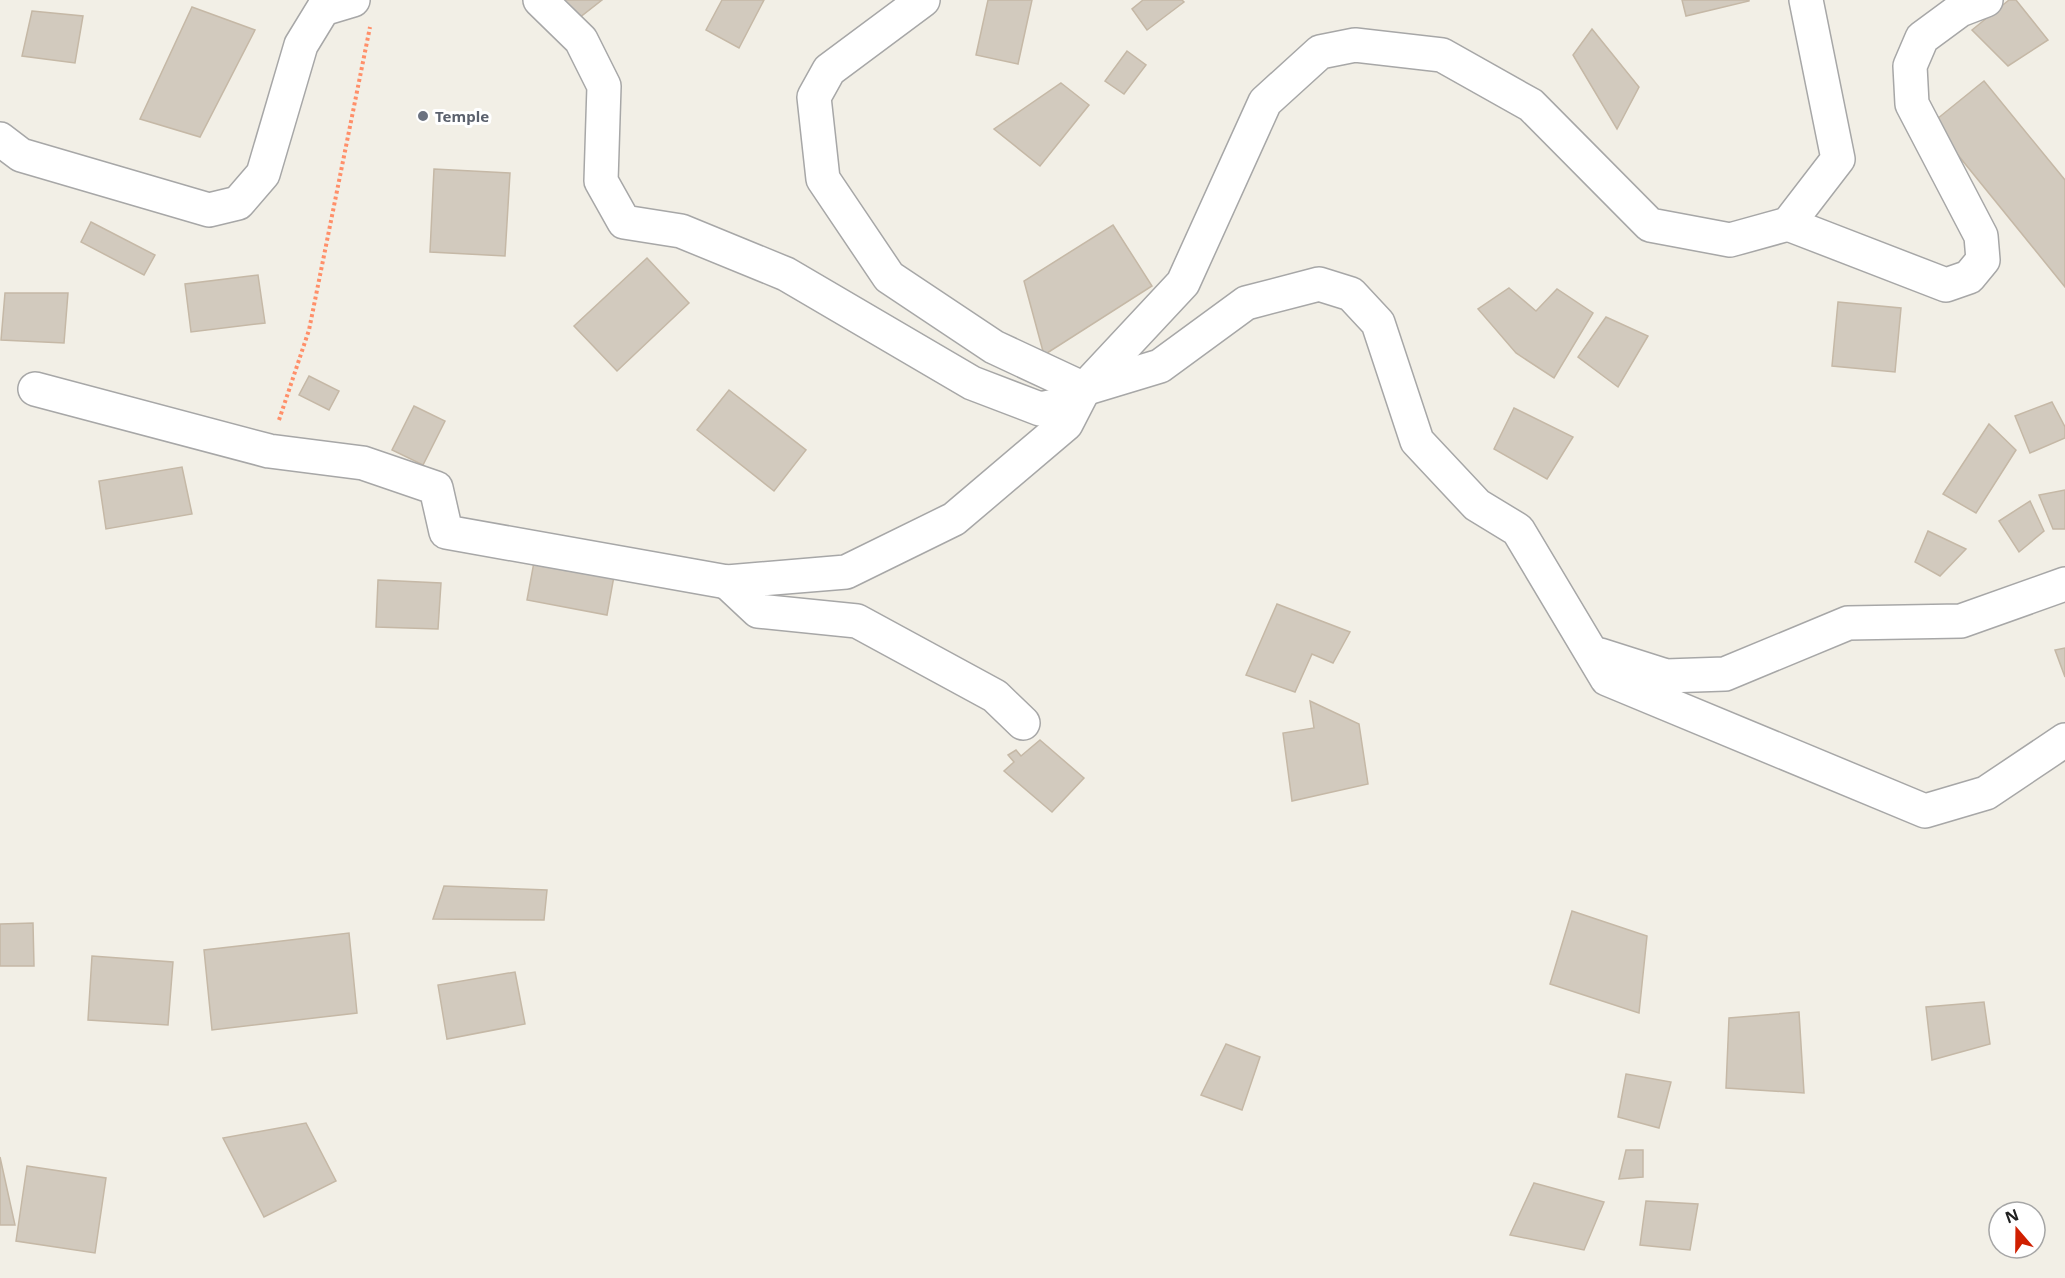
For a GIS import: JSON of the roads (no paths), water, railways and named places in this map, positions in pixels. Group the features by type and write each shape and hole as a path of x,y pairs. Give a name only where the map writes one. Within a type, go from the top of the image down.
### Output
{"street":[{"path":"540,0 581,40 604,86 601,181 624,222 681,231 786,274 972,383 1040,409 1060,405 1084,389 1183,284 1266,102 1320,52 1355,45 1442,56 1531,105 1650,225 1730,240 1788,224 1946,285 1969,277 1983,260 1981,236 1912,104 1910,66 1922,38 1960,10 1986,0"},
{"path":"923,0 829,70 814,97 823,179 889,277 994,347 1084,389 1160,366 1246,303 1319,284 1351,294 1378,323 1417,441 1477,505 1518,530 1570,616 1587,650 1607,680 1925,811 1986,793 2065,740"},
{"path":"1788,224 1838,159 1806,0"},
{"path":"0,139 21,155 209,210 238,203 263,174 302,45 323,9 362,11"},
{"path":"35,388 269,451 363,463 436,488 446,532 727,582 846,572 954,519 1066,424 1084,389"},
{"path":"727,582 758,611 857,621 995,696 1023,723"},
{"path":"1587,650 1665,676 1725,674 1848,623 1961,621 2065,584"}],"place":[{"name":"Temple","path":"423,116"}]}
